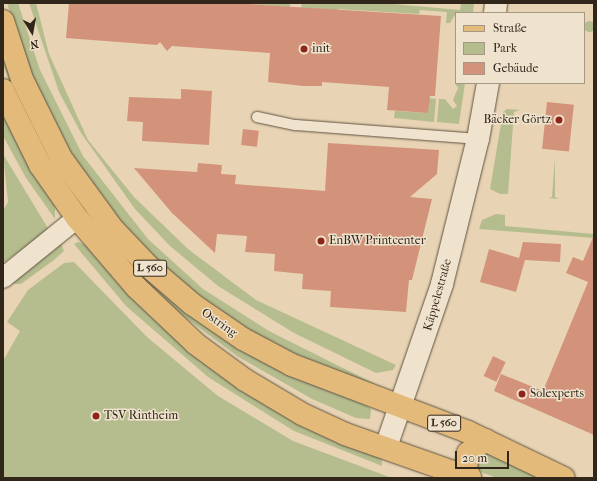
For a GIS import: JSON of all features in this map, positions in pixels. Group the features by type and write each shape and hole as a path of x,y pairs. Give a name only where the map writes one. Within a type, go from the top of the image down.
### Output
{"main road":[{"name":"Ostring","path":"3,21 22,79 61,158 112,228 149,267 192,304 243,339 292,365 486,440 564,478"},
{"name":"L 560","path":"3,90 40,165 77,218 136,287 217,361 302,414 386,448 470,478"},
{"path":"470,478 466,468 468,453 486,440"}],"street":[{"name":"Käppelestraße","path":"386,448 402,408 442,284 478,139 488,84"},
{"path":"3,278 77,218"}],"lane":[{"path":"257,117 296,125 478,139"}],"green space":[{"path":"7,3 18,3 40,70 83,156 148,239 203,289 269,331 379,386 271,345 176,280 127,232 65,147 31,77"},
{"path":"29,3 36,3 49,54 88,140 134,197 188,249 256,300 396,365 393,370 376,373 294,333 218,286 170,246 135,209 81,133 59,92"},
{"path":"231,3 290,3 290,7"},
{"path":"302,3 382,3 460,10 461,3 474,3 473,12 455,12 450,23 446,23 447,12 420,10 419,14 338,9 337,19 301,8"},
{"path":"589,20 595,26 593,30 589,32 585,30 585,22"},
{"path":"3,45 134,262 366,405 371,409 370,419 356,418 312,399 237,356 178,312 124,261 77,205 10,83 3,64"},
{"path":"456,84 465,84 459,124 437,122 439,99 445,99 453,109 457,106 453,100 458,88"},
{"path":"429,98 436,99 434,122 394,118 395,111 428,113"},
{"path":"3,109 55,201 55,219 26,178 3,136"},
{"path":"507,109 520,110 514,112 508,194 500,194 490,189 503,112"},
{"path":"3,154 49,230 3,263 3,211 8,202"},
{"path":"555,157 555,197 559,199 548,198 552,197"},
{"path":"496,214 505,215 505,226 594,234 594,238 479,229 482,220"},
{"path":"78,242 86,245 141,305 381,454 382,466 294,431 208,377 126,306 74,244"},
{"path":"61,243 64,251 54,260 21,284 11,284"},
{"path":"74,262 147,337 218,396 293,441 392,478 3,478 3,361 20,331 7,322 28,290 64,263"},
{"path":"482,450 544,478 497,478 481,472 475,467"}],"building":[{"path":"69,3 231,3 441,16 435,96 430,96 428,113 387,110 389,87 322,82 322,86 303,86 268,82 270,53 172,46 167,51 160,42 157,45 66,38"},
{"path":"181,89 212,91 209,145 142,141 143,122 127,121 129,97 181,99"},
{"path":"547,102 574,105 569,152 542,149"},
{"path":"243,129 259,131 257,147 241,145"},
{"path":"328,143 439,150 437,174 410,197 432,199 412,280 409,280 406,312 330,307 331,291 302,289 303,274 274,271 275,254 245,252 247,236 217,234 215,253 172,213 134,168 197,172 198,163 222,165 221,174 236,175 235,184 325,191"},
{"path":"594,235 594,435 494,391 501,374 543,391 588,282 566,273 573,257 583,261"},
{"path":"523,242 561,244 560,262 525,260 516,292 480,282 489,249 519,258"},
{"path":"493,356 506,362 496,382 484,376"}],"place":[{"name":"init","path":"304,49"},
{"name":"Bäcker Görtz","path":"559,120"},
{"name":"EnBW Printcenter","path":"321,241"},
{"name":"Solexperts","path":"522,394"},
{"name":"TSV Rintheim","path":"96,416"}]}
